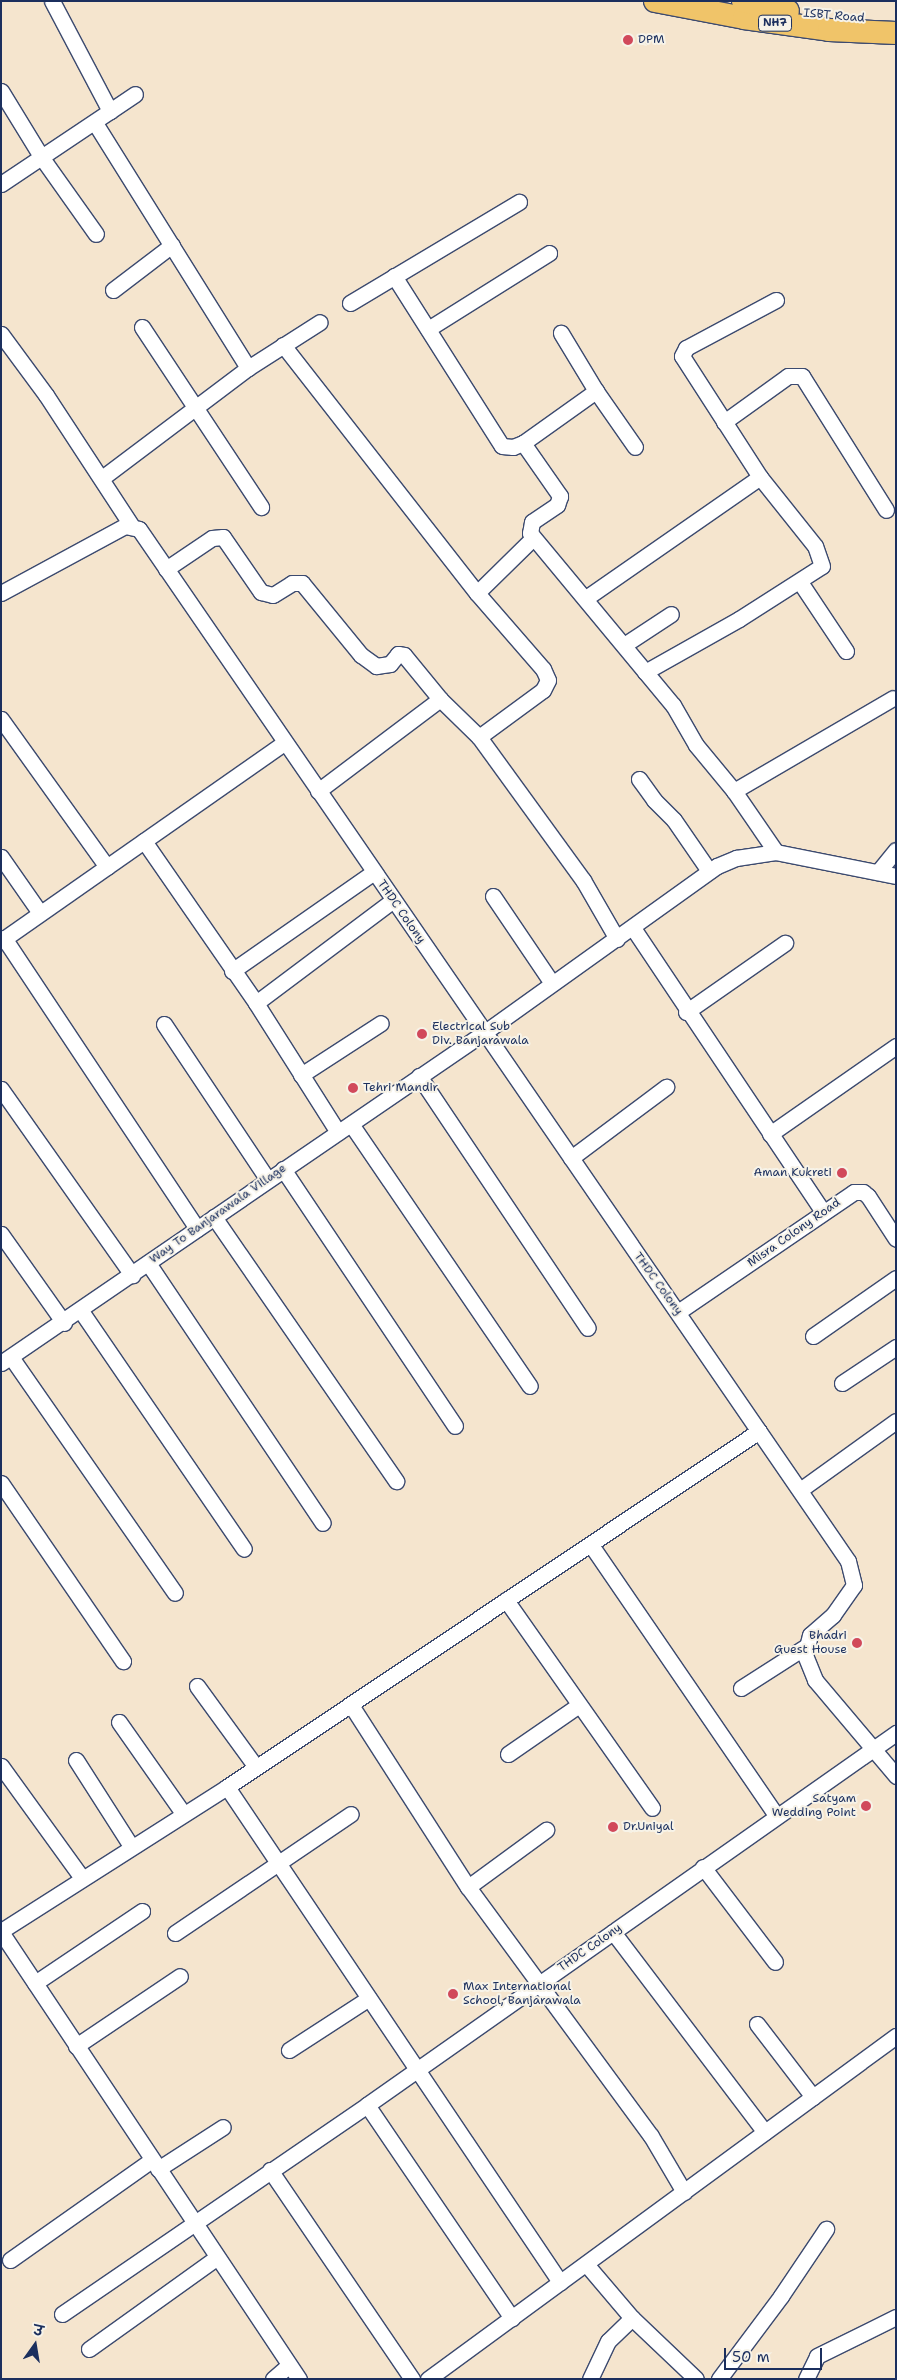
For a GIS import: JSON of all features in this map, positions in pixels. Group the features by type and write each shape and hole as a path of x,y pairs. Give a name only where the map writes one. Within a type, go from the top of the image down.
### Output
{"highway":[{"name":"ISBT Road","path":"743,1 797,13 896,21"},
{"name":"NH7","path":"668,2 829,30 896,33"}],"street":[{"path":"52,1 110,111"},
{"path":"1,92 42,158 96,234"},
{"path":"1,184 94,123 134,94"},
{"path":"94,123 248,368"},
{"path":"350,303 519,202"},
{"path":"112,290 172,245"},
{"path":"428,329 549,254"},
{"path":"394,276 497,442 506,447 523,443 596,391"},
{"path":"645,672 800,582 822,566 820,555 760,477 684,362 683,352 715,331 776,300"},
{"path":"102,478 248,368 320,322"},
{"path":"142,327 261,507"},
{"path":"561,333 596,391 635,447"},
{"name":"THDC Colony","path":"3,341 102,478 131,525 139,529 392,901 485,1032 848,1561 854,1586 833,1615 810,1635 805,1647"},
{"path":"283,345 477,593 543,669 548,680 542,690 479,738"},
{"path":"724,422 788,376 802,376 886,510"},
{"path":"523,443 560,496 557,505 530,525 533,538 586,598 673,704 704,756 734,791 776,852"},
{"path":"586,598 760,477"},
{"path":"1,593 131,525"},
{"path":"166,569 212,538 223,537 261,592 273,595 292,583 302,583 361,655 376,666 390,664 398,654 404,655 440,699 479,738 583,880 686,1012 823,1212"},
{"path":"477,593 533,538"},
{"path":"800,582 846,652"},
{"path":"624,645 671,614"},
{"path":"734,791 893,698"},
{"path":"318,791 440,699"},
{"path":"1,719 107,867"},
{"path":"197,1230 3,939 284,743"},
{"path":"639,779 654,800 674,820 709,870"},
{"path":"144,841 232,971 256,1003 338,1132"},
{"path":"878,872 896,850"},
{"path":"485,1032 552,983 626,933 709,870 736,858 776,852 896,876"},
{"path":"1,857 40,913"},
{"path":"232,971 374,872"},
{"path":"493,896 552,983"},
{"path":"256,1003 392,901"},
{"path":"686,1012 785,943"},
{"path":"301,1075 381,1023"},
{"path":"164,1024 268,1180"},
{"name":"Way To Banjarawala Village","path":"6,1360 64,1323 283,1169 485,1032"},
{"path":"770,1134 896,1046"},
{"path":"419,1076 588,1328"},
{"path":"571,1158 666,1087"},
{"path":"1,1089 132,1274"},
{"path":"351,1124 530,1386"},
{"path":"283,1169 455,1426"},
{"name":"Misra Colony Road","path":"678,1312 854,1192 863,1192 896,1239"},
{"path":"214,1217 396,1481"},
{"path":"1,1234 64,1323"},
{"path":"148,1263 323,1523"},
{"path":"813,1336 896,1278"},
{"path":"81,1311 244,1549"},
{"path":"842,1383 896,1347"},
{"path":"6,1360 176,1593"},
{"path":"800,1490 896,1421"},
{"path":"299,2379 216,2258 1,1932 130,1846 227,1787 759,1431"},
{"path":"1,1483 123,1661"},
{"path":"591,1545 776,1815"},
{"path":"506,1600 652,1808"},
{"path":"741,1688 805,1647"},
{"path":"805,1647 805,1655 815,1680 896,1776"},
{"path":"197,1686 256,1767"},
{"path":"351,1705 468,1887 541,1982 651,2136 684,2192"},
{"path":"508,1754 579,1705"},
{"path":"119,1722 183,1813"},
{"name":"THDC Colony","path":"62,2314 367,2105 776,1815 896,1733"},
{"path":"76,1760 130,1846"},
{"path":"1,1766 82,1878"},
{"path":"227,1787 277,1866 417,2068 560,2282"},
{"path":"175,1933 352,1814"},
{"path":"468,1887 546,1830"},
{"path":"703,1868 775,1962"},
{"path":"35,1983 142,1911"},
{"path":"613,1932 765,2132"},
{"path":"76,2046 180,1976"},
{"path":"289,2050 369,1998"},
{"path":"757,2024 813,2097"},
{"path":"428,2379 896,2036"},
{"path":"367,2105 512,2318"},
{"path":"10,2260 155,2164 222,2127"},
{"path":"270,2170 412,2379"},
{"path":"719,2379 781,2296 826,2229"},
{"path":"90,2349 216,2258"},
{"path":"586,2264 632,2318 696,2379"},
{"path":"806,2379 818,2356 896,2316"},
{"path":"590,2379 608,2341 632,2318"},
{"path":"272,2379 290,2365"}],"place":[{"name":"DPM","path":"628,40"},
{"name":"Electrical Sub Div. Banjarawala","path":"422,1034"},
{"name":"Tehri Mandir","path":"353,1088"},
{"name":"Aman Kukreti","path":"842,1173"},
{"name":"Bhadri Guest House","path":"857,1643"},
{"name":"Satyam Wedding Point","path":"866,1806"},
{"name":"Dr.Uniyal","path":"613,1827"},
{"name":"Max International School, Banjarawala","path":"453,1994"}]}
